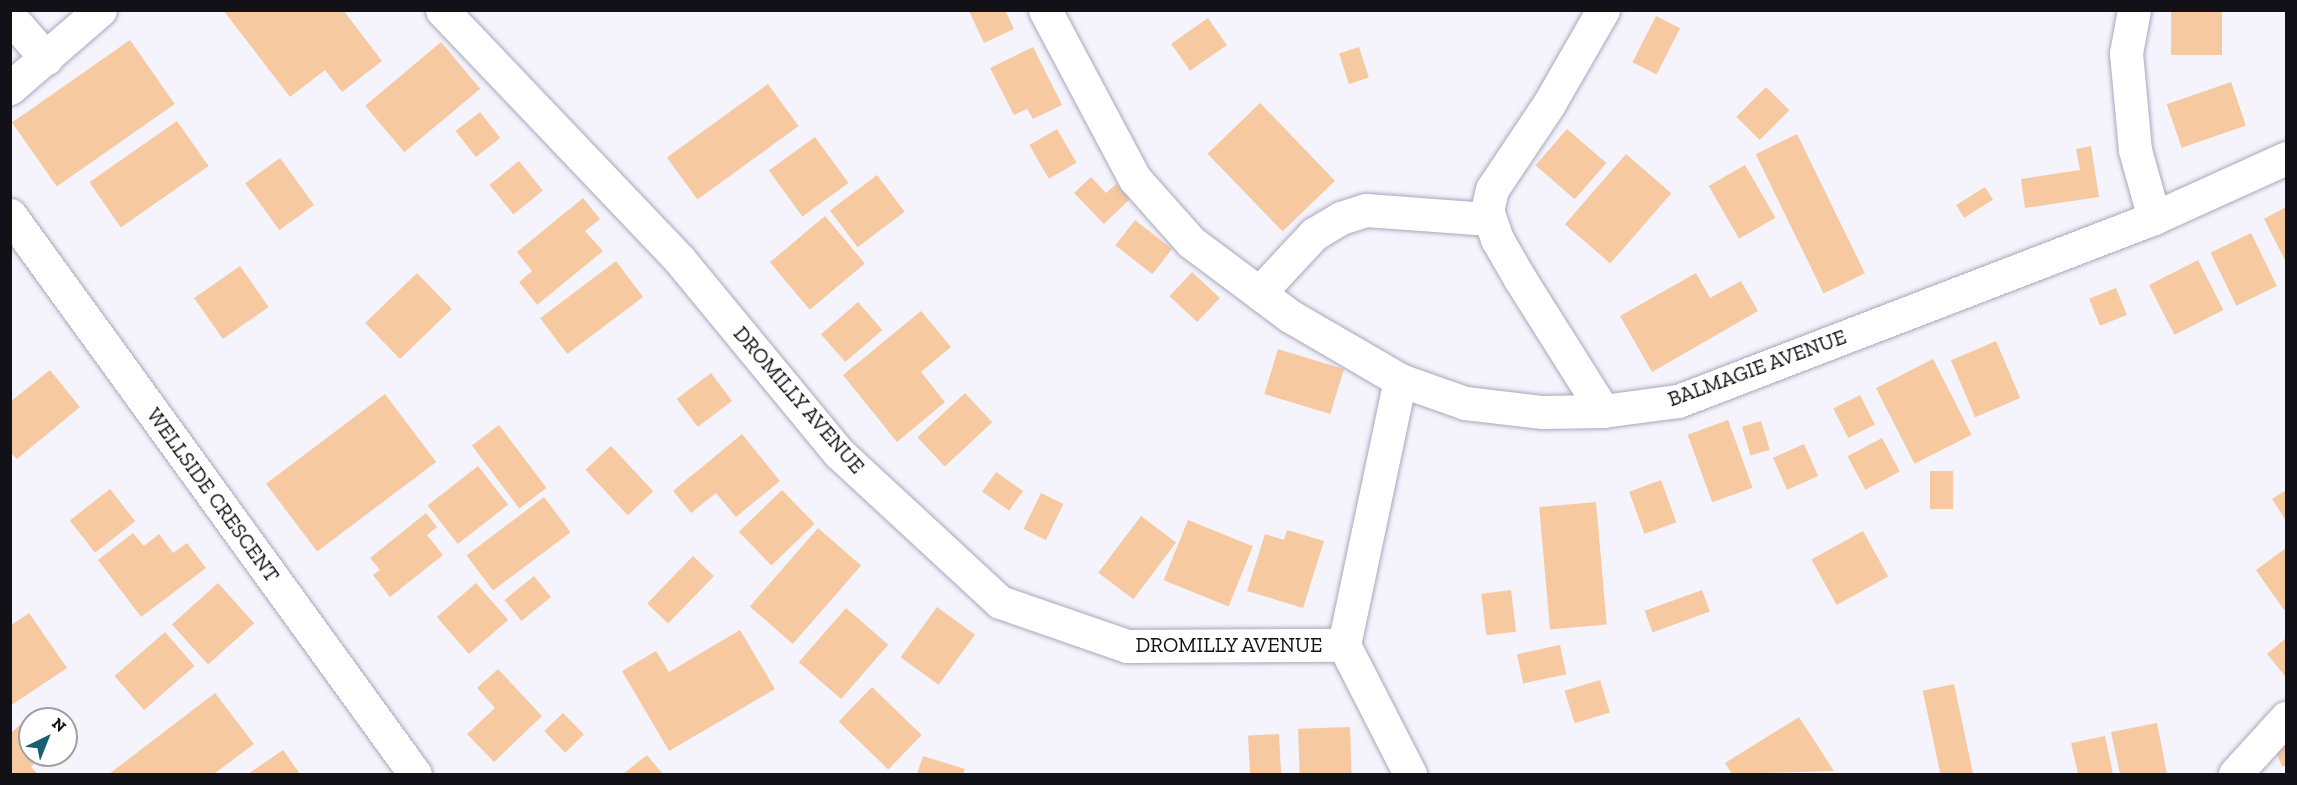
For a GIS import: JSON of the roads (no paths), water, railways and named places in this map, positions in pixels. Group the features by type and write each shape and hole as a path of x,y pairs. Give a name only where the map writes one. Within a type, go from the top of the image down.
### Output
{"street":[{"path":"10,88 100,10"},
{"name":"DROMILLY AVENUE","path":"442,10 679,259 839,453 1000,602 1127,646 1344,645"},
{"name":"BALMAGIE AVENUE","path":"1045,10 1134,178 1191,242 1290,316 1400,380 1465,403 1542,412 1603,411 1678,401 2154,218 2286,158"},
{"path":"1603,10 1550,104 1492,189 1487,210 1520,279 1603,411"},
{"path":"2134,10 2126,53 2135,150 2154,218"},
{"path":"10,17 46,58"},
{"path":"1259,293 1314,234 1341,218 1366,210 1490,219"},
{"name":"WELLSIDE CRESCENT","path":"10,215 415,774"},
{"path":"1400,380 1344,645 1410,774"},
{"path":"2235,774 2286,718"}]}
